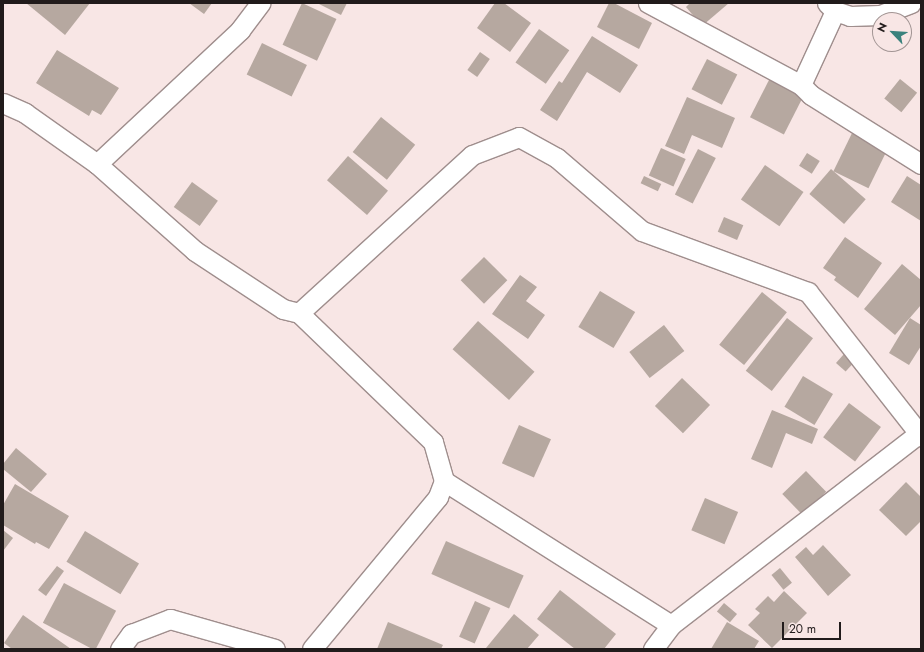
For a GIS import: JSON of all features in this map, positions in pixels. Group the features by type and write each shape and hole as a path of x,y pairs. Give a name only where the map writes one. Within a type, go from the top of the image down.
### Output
{"street":[{"path":"97,164 240,30 260,3"},
{"path":"648,3 801,85 811,95 921,164"},
{"path":"801,85 831,7 850,16 880,15 911,3"},
{"path":"3,103 25,113 97,164 195,251 283,309 299,313 432,442 444,480 438,497 312,649"},
{"path":"299,313 472,155 519,137 557,158 642,231 808,292 920,435 672,625 653,649"},
{"path":"444,480 672,625"},
{"path":"120,649 131,634 170,619 275,649"}],"building":[{"path":"26,3 90,3 65,35"},
{"path":"189,3 212,3 204,14"},
{"path":"302,3 336,19 317,61 283,45"},
{"path":"317,3 347,3 341,15"},
{"path":"495,3 504,3 531,23 510,52 477,28"},
{"path":"609,3 614,3 652,23 639,49 597,27"},
{"path":"690,3 729,3 702,26 686,7"},
{"path":"539,29 569,50 546,84 515,63"},
{"path":"592,36 638,65 620,93 587,72 557,121 540,110 559,81 562,83"},
{"path":"262,43 307,65 292,96 247,74"},
{"path":"57,50 119,88 101,115 92,110 89,116 36,83"},
{"path":"480,52 490,59 477,77 467,70"},
{"path":"707,59 737,74 722,105 692,89"},
{"path":"770,78 804,95 784,134 750,117"},
{"path":"900,79 917,93 901,112 884,98"},
{"path":"687,97 735,118 722,148 692,135 684,154 665,146"},
{"path":"381,117 415,145 387,180 353,152"},
{"path":"854,129 889,146 868,188 833,171"},
{"path":"661,148 686,159 673,186 649,175"},
{"path":"698,149 716,158 693,204 675,194"},
{"path":"807,153 820,161 812,174 799,166"},
{"path":"348,156 388,191 367,215 327,180"},
{"path":"765,165 804,192 779,226 741,199"},
{"path":"831,169 866,199 844,224 809,194"},
{"path":"644,176 661,184 658,191 641,183"},
{"path":"907,176 921,185 921,221 891,202"},
{"path":"192,182 218,201 200,226 174,207"},
{"path":"724,217 743,225 737,240 718,232"},
{"path":"845,237 882,263 858,298 834,280 836,277 823,268"},
{"path":"484,257 507,280 484,304 461,280"},
{"path":"902,264 921,280 921,305 895,335 864,309"},
{"path":"520,275 537,287 526,301 545,315 528,339 492,314"},
{"path":"600,291 635,312 614,348 578,327"},
{"path":"762,292 787,312 744,365 719,345"},
{"path":"787,318 813,338 772,391 746,371"},
{"path":"910,318 921,325 921,346 909,365 889,353"},
{"path":"478,321 534,372 509,400 453,349"},
{"path":"664,325 684,351 650,378 629,352"},
{"path":"844,354 854,363 846,372 836,363"},
{"path":"803,376 833,394 814,425 784,407"},
{"path":"682,378 710,405 683,433 655,406"},
{"path":"849,403 881,427 855,461 823,437"},
{"path":"772,410 818,429 812,444 786,433 772,468 751,459"},
{"path":"519,425 551,439 534,478 502,463"},
{"path":"16,448 47,474 31,492 3,469 3,464"},
{"path":"806,471 826,492 802,515 782,494"},
{"path":"906,482 921,497 921,521 906,536 879,510"},
{"path":"15,484 69,516 49,549 36,542 35,544 3,525 3,505"},
{"path":"705,498 738,512 724,544 691,530"},
{"path":"3,530 13,538 3,551"},
{"path":"85,531 139,563 120,594 66,562"},
{"path":"446,541 524,576 509,608 431,574"},
{"path":"823,545 851,575 828,596 795,557 806,547 813,555"},
{"path":"57,566 64,571 46,596 38,590"},
{"path":"780,568 792,583 783,590 771,575"},
{"path":"64,583 116,611 96,649 92,649 43,623"},
{"path":"560,590 616,634 604,649 575,649 537,619"},
{"path":"784,591 807,613 772,648 748,625 760,613 755,609 768,596 774,602"},
{"path":"475,601 491,608 475,644 459,637"},
{"path":"724,603 737,614 730,622 717,611"},
{"path":"514,614 539,635 527,649 487,649 486,648"},
{"path":"23,615 71,649 12,649 4,643"},
{"path":"388,622 443,645 441,649 377,649"},
{"path":"727,622 759,641 754,649 711,649"}]}
